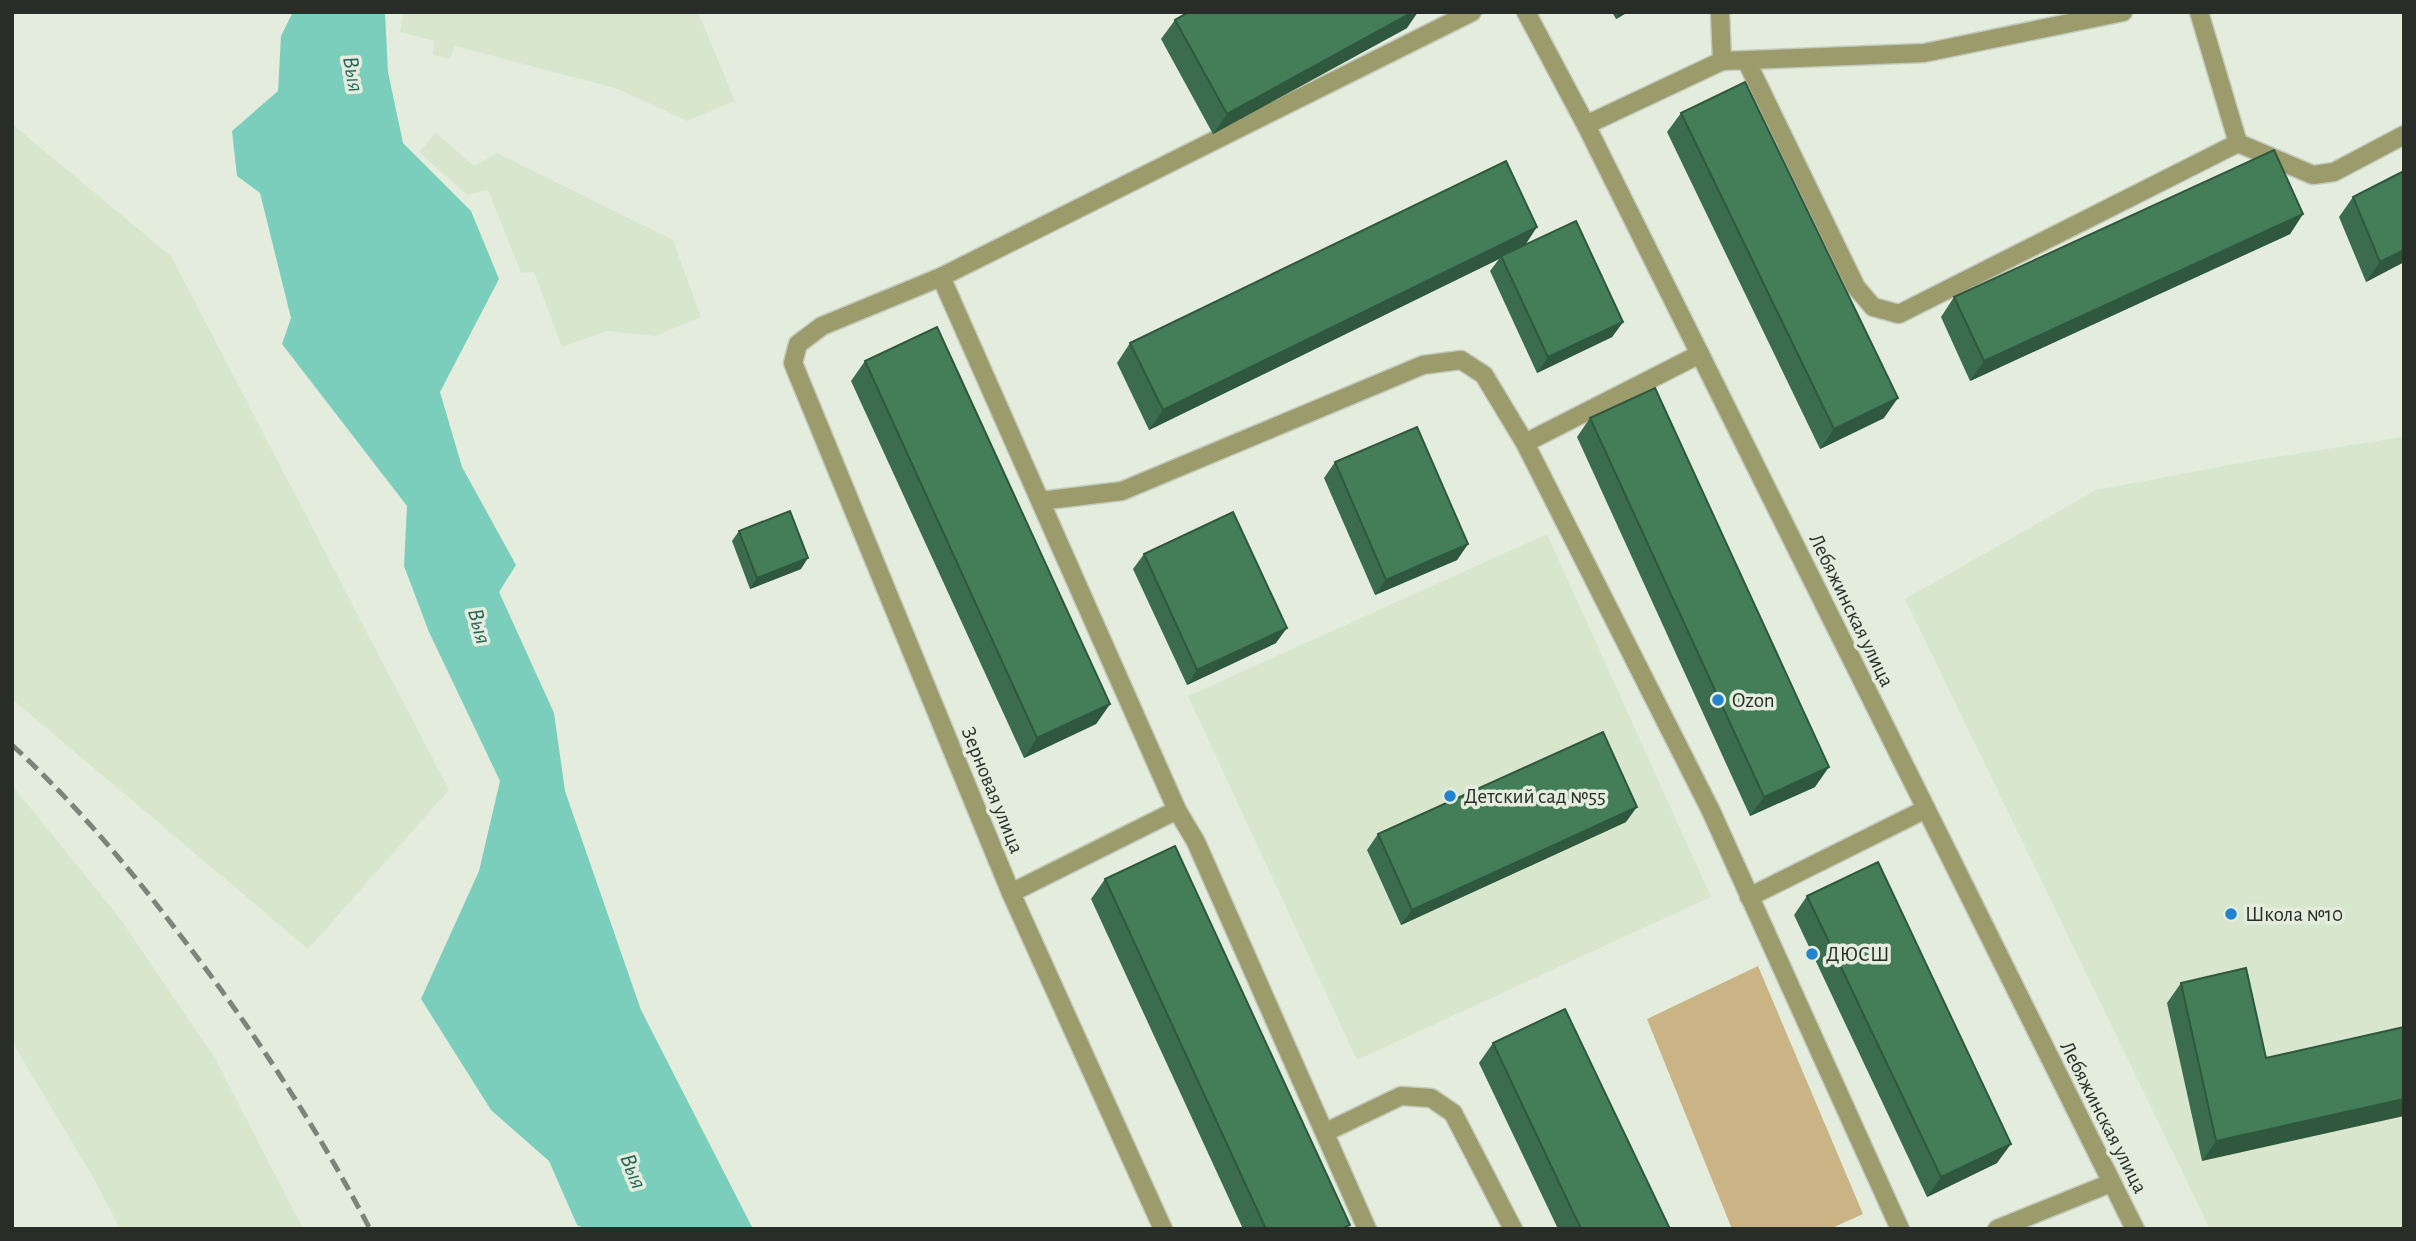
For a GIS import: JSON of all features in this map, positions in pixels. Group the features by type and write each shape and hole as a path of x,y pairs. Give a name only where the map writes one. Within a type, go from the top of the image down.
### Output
{"street":[{"path":"1367,1229 1196,842 1177,810 941,277 1472,12"},
{"name":"Лебяжинская улица","path":"1526,12 1586,125 2135,1229"},
{"path":"1720,12 1723,61"},
{"path":"1586,125 1723,61 1924,53 2123,12"},
{"path":"2199,12 2238,143"},
{"path":"1746,60 1856,287 1873,307 1899,314 2238,143 2313,175 2334,172 2404,135"},
{"name":"Зерновая улица","path":"941,277 822,326 798,344 793,363 1011,893 1163,1229"},
{"path":"1525,443 1700,354"},
{"path":"1040,501 1122,491 1423,365 1461,360 1484,375 1525,443 1711,811 1900,1229"},
{"path":"1749,897 1926,809"},
{"path":"1011,893 1177,810"},
{"path":"1326,1132 1401,1096 1432,1098 1453,1113 1513,1229"},
{"path":"1997,1229 2111,1182"}],"shaded area":[{"path":"403,12 698,12 735,101 687,121 618,89 455,46 450,59 433,55 434,41 400,32"},
{"path":"12,124 171,256 449,790 308,949 12,699"},
{"path":"436,133 474,166 497,153 673,240 701,317 656,336 607,331 562,347 534,272 521,273 488,190 467,195 419,152"},
{"name":"Школа №10","path":"2404,438 2404,1229 2210,1229 1905,599 2096,490"},
{"name":"Детский сад №55","path":"1547,534 1711,897 1357,1060 1188,696"},
{"path":"12,785 121,920 216,1060 303,1229 120,1229 93,1177 12,1042"},
{"path":"1758,966 1863,1214 1830,1229 1732,1229 1647,1019"}],"water":[{"name":"Выя","path":"293,12 385,12 388,72 403,143 471,211 499,279 440,392 462,467 516,565 499,592 554,713 565,791 641,1010 753,1229 586,1229 577,1225 549,1161 491,1110 421,999 479,871 500,781 429,632 404,566 407,506 282,344 291,318 260,193 237,176 232,131 278,91 281,36"}],"building":[{"path":"1189,12 1413,12 1227,114 1175,20"},
{"path":"1745,82 1898,398 1834,429 1681,113"},
{"path":"2274,150 2303,214 1984,361 1954,297"},
{"path":"1506,161 1537,227 1163,410 1130,343"},
{"path":"2404,171 2404,250 2380,262 2353,197"},
{"path":"1576,221 1623,322 1548,357 1501,256"},
{"path":"937,327 1110,704 1037,738 865,361"},
{"path":"1655,388 1829,767 1764,797 1590,418"},
{"path":"1417,427 1468,544 1386,580 1335,462"},
{"path":"790,511 808,558 757,578 739,531"},
{"path":"1233,512 1287,628 1197,670 1144,554"},
{"path":"1603,732 1637,807 1412,910 1378,834"},
{"path":"1175,846 1350,1225 1341,1229 1266,1229 1105,879"},
{"path":"1878,862 2011,1144 1941,1177 1807,896"},
{"path":"2246,968 2266,1058 2404,1027 2404,1099 2216,1141 2181,983"},
{"path":"1565,1009 1670,1229 1581,1229 1493,1043"}],"railway":[{"path":"12,745 99,834 204,966 304,1113 370,1229"}],"place":[{"name":"Ozon","path":"1718,700"},
{"name":"Детский сад №55","path":"1450,796"},
{"name":"Школа №10","path":"2231,914"},
{"name":"ДЮСШ","path":"1812,954"}]}
